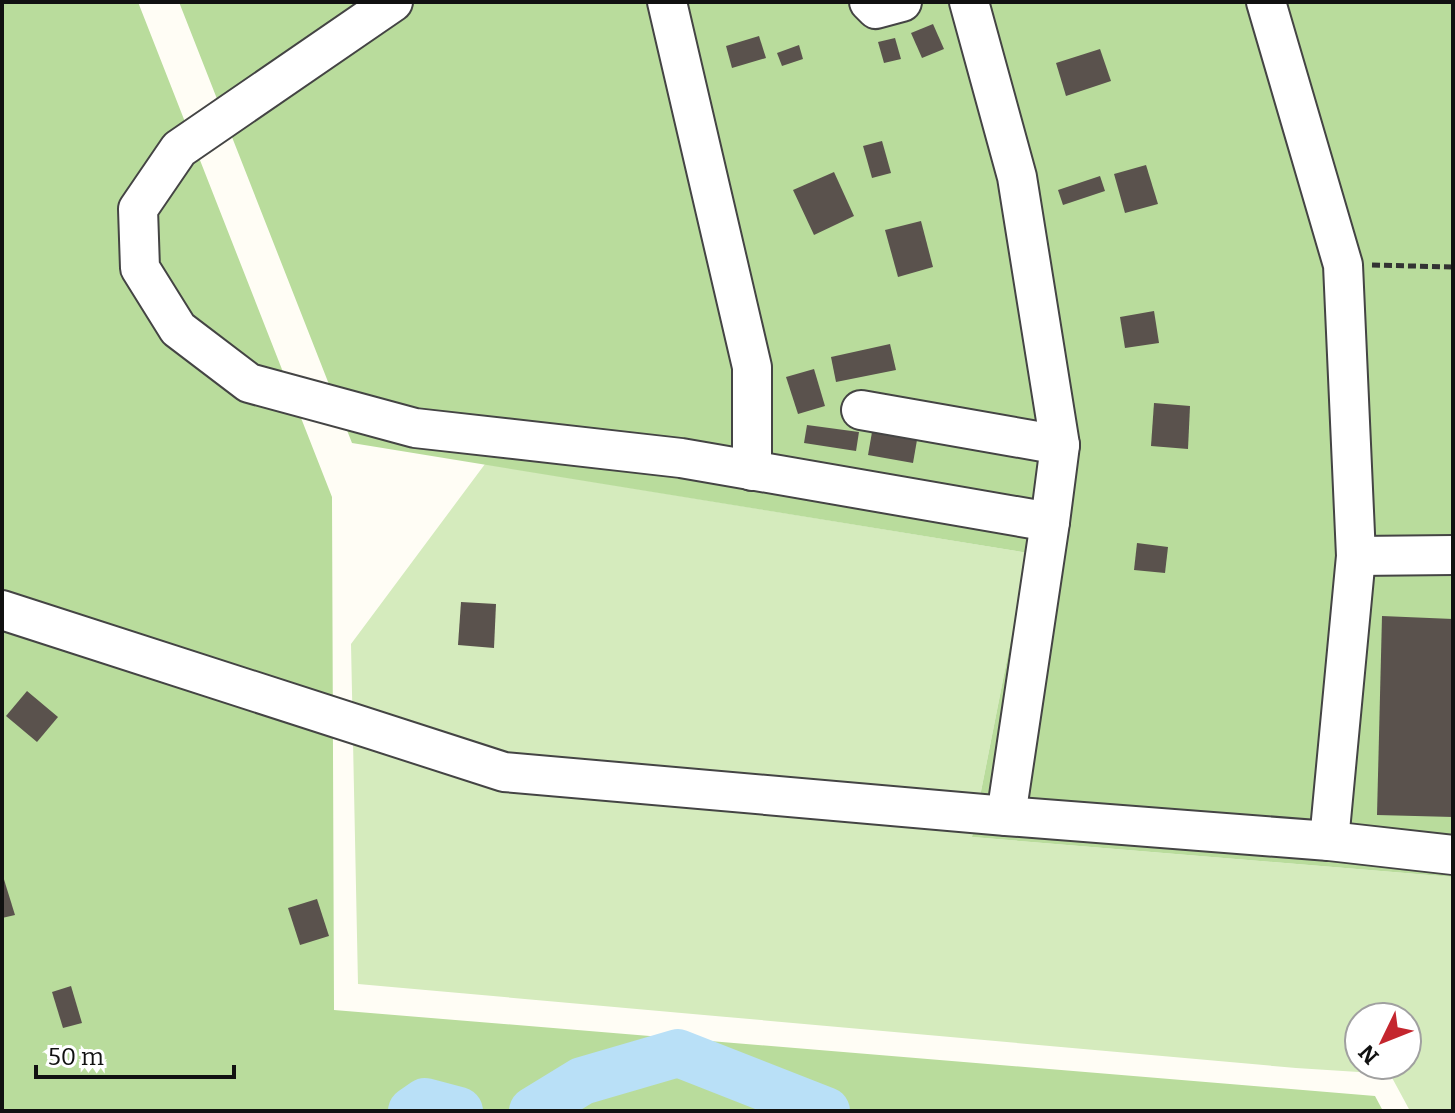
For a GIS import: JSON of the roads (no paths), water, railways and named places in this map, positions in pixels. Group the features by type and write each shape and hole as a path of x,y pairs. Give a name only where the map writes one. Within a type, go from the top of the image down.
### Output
{"street":[{"path":"393,2 179,149 138,209 140,268 178,329 249,383 415,428 681,458 1050,522"},
{"path":"667,2 752,367 752,471"},
{"path":"869,2 876,9 902,2"},
{"path":"969,2 1017,177 1060,445 1006,816"},
{"path":"1266,2 1343,265 1356,556 1329,841"},
{"path":"861,410 1060,445"},
{"path":"1356,556 1453,555"},
{"path":"2,610 504,772 1329,841 1453,855"}],"waterway":[{"path":"533,1111 582,1081 678,1053 826,1111"},
{"path":"412,1111 425,1102 459,1111"}]}
